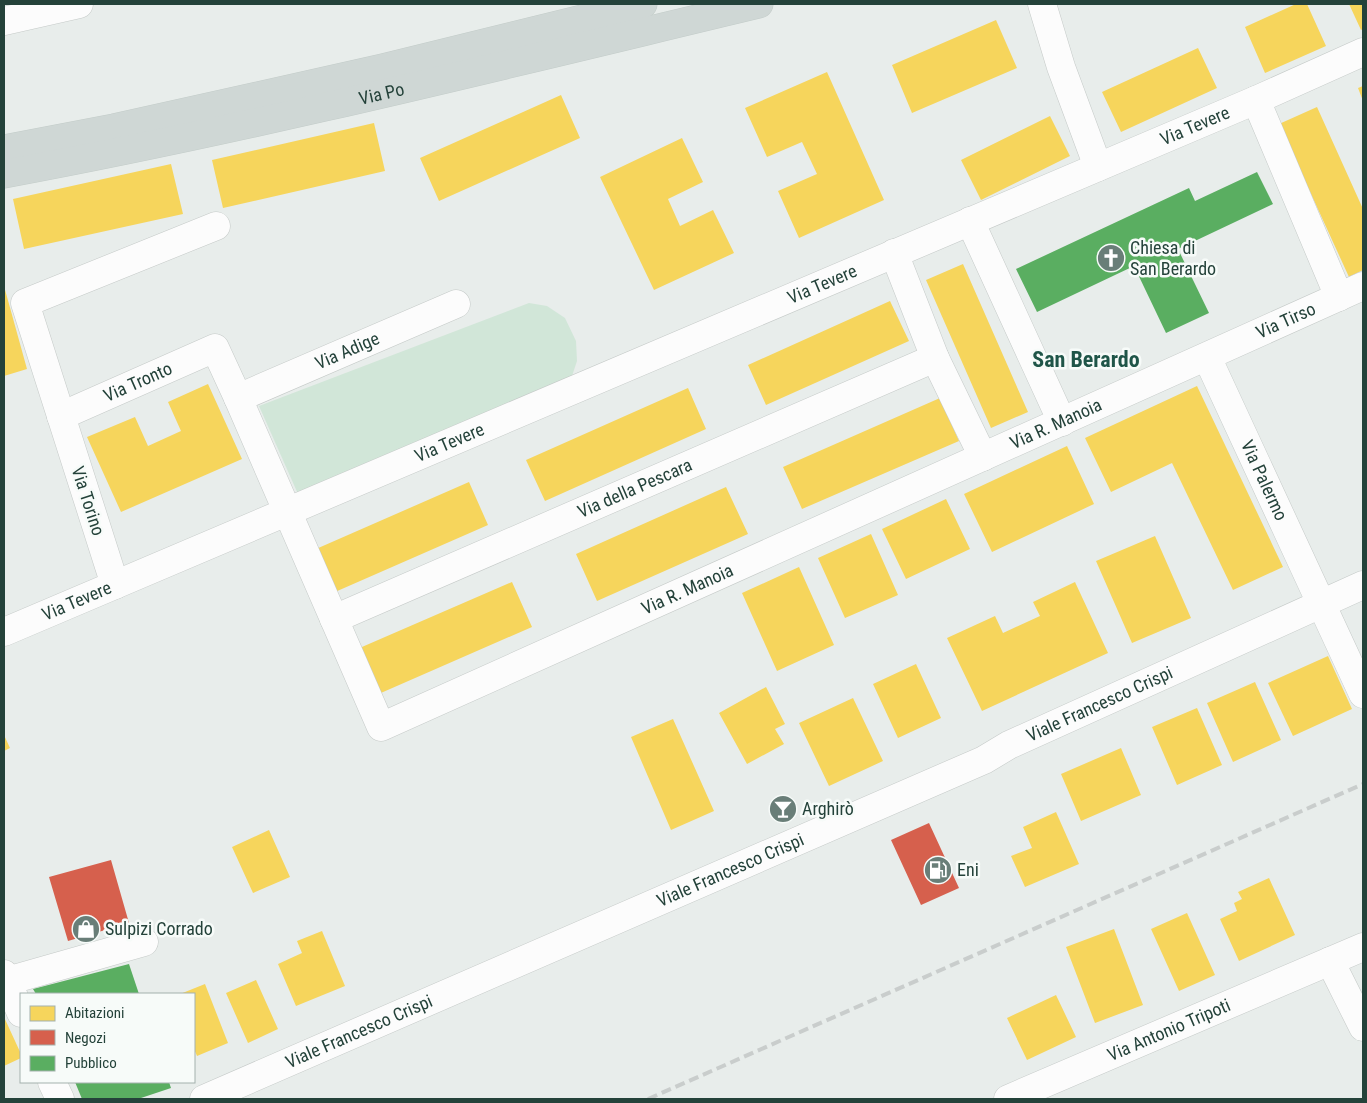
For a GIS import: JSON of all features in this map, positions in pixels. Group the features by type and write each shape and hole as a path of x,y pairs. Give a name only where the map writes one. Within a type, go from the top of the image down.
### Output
{"main road":[{"name":"Via Po","path":"5,155 114,128 384,68 643,4"},
{"name":"Via Po","path":"5,155 120,152 353,100 759,4"}],"street":[{"path":"4,21 79,4"},
{"path":"1042,4 1061,67 1098,167"},
{"name":"Via Tevere","path":"4,632 1256,100 1363,52"},
{"path":"1256,100 1351,292"},
{"path":"970,221 1062,422"},
{"name":"Via Torino","path":"115,585 25,302 216,226"},
{"path":"894,253 936,358 983,457"},
{"name":"Via Tirso","path":"1208,356 1351,292"},
{"name":"Via Adige","path":"238,398 456,304"},
{"name":"Via R. Manoia","path":"215,348 380,727 1208,356"},
{"name":"Via Tronto","path":"61,416 215,348"},
{"name":"Via Palermo","path":"1208,356 1323,603 1363,694"},
{"name":"Via della Pescara","path":"334,619 936,358"},
{"name":"Viale Francesco Crispi","path":"204,1099 984,760 1009,745 1363,585"},
{"path":"20,1011 5,978 144,942"},
{"name":"Via Antonio Tripoti","path":"1008,1099 1363,947"},
{"path":"1330,961 1363,1028"},
{"path":"52,1083 60,1099"}],"green space":[{"path":"529,303 547,306 565,318 576,341 577,361 572,376 298,494 259,406"}],"building: Abitazioni":[{"path":"1296,4 1307,4 1326,46 1265,73 1245,27"},
{"path":"1349,4 1363,4 1363,29 1361,30"},
{"path":"996,20 1017,68 912,113 892,65"},
{"path":"1198,48 1217,88 1121,132 1102,92"},
{"path":"827,72 884,200 799,238 778,191 817,174 802,142 767,157 745,108"},
{"path":"1363,86 1363,101 1358,88"},
{"path":"561,95 580,138 439,201 420,158"},
{"path":"1317,107 1363,209 1363,270 1349,277 1279,124"},
{"path":"1050,116 1070,156 981,200 961,160"},
{"path":"374,123 385,171 223,208 212,160"},
{"path":"682,138 703,182 668,199 680,226 713,210 734,253 654,290 600,177"},
{"path":"171,164 183,214 24,249 13,199"},
{"path":"963,264 1028,412 991,428 926,280"},
{"path":"4,286 27,369 4,376"},
{"path":"890,301 909,341 766,405 748,365"},
{"path":"208,384 242,459 121,512 87,437 135,417 148,446 181,431 168,402"},
{"path":"1197,386 1283,567 1233,590 1172,463 1111,492 1085,438"},
{"path":"688,388 706,429 545,501 526,460"},
{"path":"940,398 959,441 802,509 783,467"},
{"path":"1067,446 1094,504 992,552 964,494"},
{"path":"469,482 488,525 335,592 316,549"},
{"path":"726,487 748,534 597,601 576,554"},
{"path":"946,499 970,549 906,579 882,529"},
{"path":"871,534 898,595 845,618 818,558"},
{"path":"1155,536 1191,618 1132,643 1096,561"},
{"path":"799,567 834,645 777,671 742,593"},
{"path":"512,582 532,627 374,696 355,650"},
{"path":"1075,582 1108,653 982,711 947,638 995,616 1003,633 1040,616 1033,602"},
{"path":"1328,656 1352,709 1293,736 1268,683"},
{"path":"916,664 941,718 898,738 873,684"},
{"path":"1255,682 1281,740 1233,762 1207,703"},
{"path":"766,687 785,724 775,729 784,744 747,764 719,713"},
{"path":"853,698 883,761 829,786 799,723"},
{"path":"1197,708 1222,765 1177,785 1152,727"},
{"path":"673,719 714,811 671,830 631,737"},
{"path":"4,735 10,748 4,751"},
{"path":"1121,748 1141,795 1081,821 1061,774"},
{"path":"1056,812 1079,864 1025,887 1011,856 1032,848 1023,827"},
{"path":"269,830 290,877 253,893 232,847"},
{"path":"1269,878 1295,935 1239,961 1220,919 1237,911 1234,903 1242,899 1238,892"},
{"path":"1187,913 1215,975 1179,991 1151,929"},
{"path":"1114,929 1143,1005 1095,1023 1066,947"},
{"path":"322,931 345,986 296,1006 278,964 302,953 297,941"},
{"path":"256,980 278,1029 248,1043 226,993"},
{"path":"205,984 228,1043 197,1056 195,1051 195,993 182,993"},
{"path":"1056,995 1076,1037 1027,1060 1007,1018"},
{"path":"4,1017 20,1052 20,1058 4,1066"}],"building: Negozi":[{"path":"929,823 959,888 921,905 891,840"},
{"path":"111,860 129,923 68,941 49,877"}],"building: Pubblico":[{"name":"Chiesa di San Berardo","path":"1257,172 1273,204 1178,249 1209,313 1166,333 1134,266 1037,312 1016,269 1189,188 1195,201"},
{"path":"129,964 139,993 35,993 33,989"},
{"path":"75,1083 169,1083 171,1088 138,1099 82,1099"}],"railway":[{"path":"648,1099 1363,784"}],"place":[{"name":"Chiesa di San Berardo","path":"1111,258"},
{"name":"Arghirò","path":"783,809"},
{"name":"Eni","path":"938,870"},
{"name":"Sulpizi Corrado","path":"86,929"}],"district":[{"name":"San Berardo","path":"1086,359"}]}
